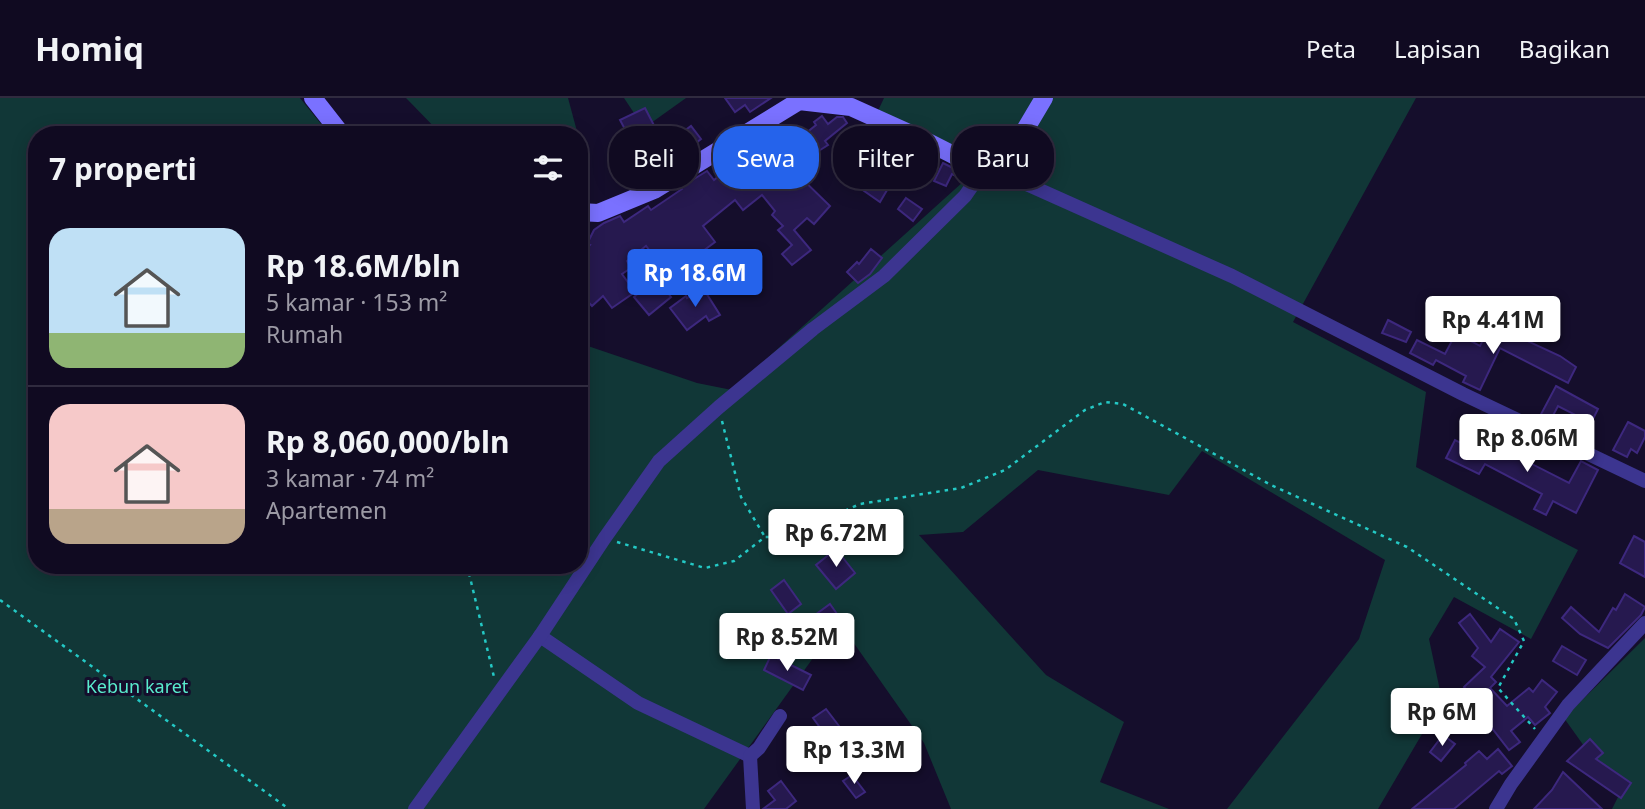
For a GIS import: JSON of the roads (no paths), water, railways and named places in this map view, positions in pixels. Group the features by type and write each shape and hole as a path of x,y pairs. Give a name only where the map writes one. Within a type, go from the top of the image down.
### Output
{"main road":[{"path":"313,98 335,126"},
{"path":"1027,126 1044,98"},
{"path":"588,212 598,213 654,190 799,101 851,107 952,153"}],"street":[{"path":"588,564 659,461 813,329 884,276 971,189"},
{"path":"1032,189 1231,276 1463,394 1645,481"},
{"path":"415,809 541,636 581,574"},
{"path":"1496,809 1568,705 1645,622"},
{"path":"541,636 638,703 750,756"},
{"path":"750,756 759,748 780,716"},
{"path":"750,756 752,809"}],"park label":[{"name":"Kebun karet","path":"137,687"}]}
